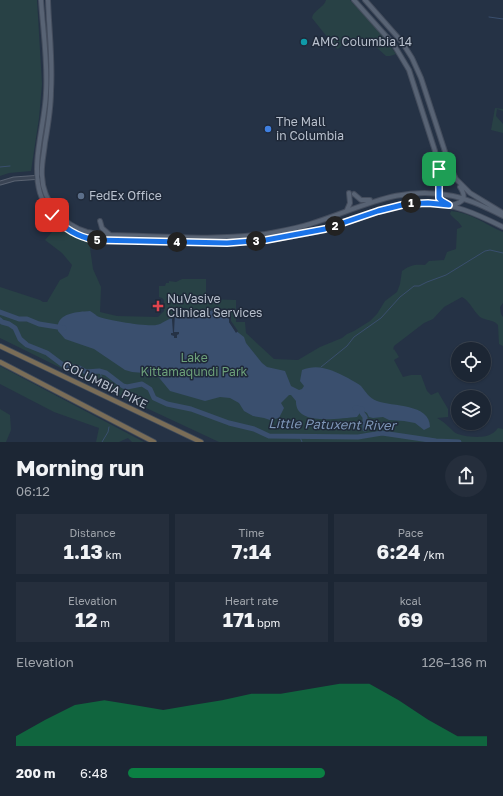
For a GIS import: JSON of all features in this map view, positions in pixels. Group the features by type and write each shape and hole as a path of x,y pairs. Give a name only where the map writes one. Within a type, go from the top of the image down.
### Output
{"highway":[{"name":"COLUMBIA PIKE","path":"0,346 201,442"},
{"path":"0,362 154,442"}],"main road":[{"path":"41,0 45,32 49,40"},
{"path":"47,0 52,92 39,177 56,212 67,222 87,232 111,235 213,237 257,235 301,227 374,200 404,194 439,193 464,199 503,214"},
{"path":"354,0 394,45 409,70 436,151 439,169 440,199 449,205 459,203 464,199"},
{"path":"365,0 402,42 412,58 421,78 448,164 464,192 464,199"},
{"path":"42,7 46,92 38,156 40,192 44,204 56,220 74,233 86,238 99,240 220,243 266,240 325,229 378,211 406,204 428,203 449,205 470,212 503,227"},
{"path":"44,38 49,40"},
{"path":"456,178 470,193 503,214"},
{"path":"347,210 352,193 361,200 374,200"},
{"path":"100,221 104,230 111,235"}],"street":[{"path":"0,183 14,179 39,177"}],"green space":[{"path":"0,0 37,0 42,84 39,118 31,171 9,173 0,176"},
{"path":"326,0 350,0 379,31 396,54 386,56 368,42 350,39 338,49 336,48 312,18 314,13 325,3"},
{"path":"495,108 503,109 503,111 497,109 496,116 503,124 503,133 491,130"},
{"name":"Lake Kittamaqundi Park","path":"451,211 471,216 503,232 503,303 500,307 503,317 503,346 499,344 498,325 480,317 468,301 462,297 444,307 433,319 424,323 394,346 393,350 394,349 399,357 394,360 403,377 421,375 427,391 431,395 438,392 448,409 448,417 437,418 446,424 451,430 457,434 478,437 488,436 498,428 503,429 503,442 219,442 0,338 0,287 43,302 47,302 60,280 68,276 72,265 62,253 45,240 60,223 89,241 93,269 101,287 100,312 117,316 158,317 164,311 164,300 159,297 159,286 165,286 166,283 169,283 169,281 176,282 182,279 206,279 206,299 236,300 236,322 245,322 246,333 274,359 298,360 320,347 342,338 370,321 377,314 385,301 397,292 402,271 413,265 425,265 429,261 444,260 447,252 456,249 457,229 462,227 450,214"},
{"path":"0,366 144,442 132,442 128,438 119,442 96,442 99,428 54,412 0,384"},
{"path":"0,409 10,415 11,430 6,442 0,442"}],"water":[{"path":"179,308 186,308 186,316 198,317 198,313 201,313 201,316 209,314 210,316 210,311 212,310 228,310 229,322 235,330 244,337 246,343 262,363 267,367 285,371 291,386 299,390 304,386 300,381 302,370 314,367 325,368 337,372 358,384 374,400 417,410 424,414 428,419 430,427 424,430 415,423 389,420 383,417 369,417 367,413 362,410 357,417 330,419 310,418 303,415 298,409 296,401 291,395 289,395 281,403 284,408 279,418 270,420 253,416 244,411 239,403 230,398 220,397 205,401 170,391 156,374 125,370 94,349 65,339 58,331 60,320 63,317 73,313 90,311 97,316 108,319 151,325 173,318 174,311"}],"pier":[{"path":"179,308 186,309 179,309 175,313 174,332 179,332 179,334 177,335 177,338 174,338 174,336 171,335 171,333 173,333 172,320 174,311"},
{"path":"210,308 231,310 231,321 238,331 236,333 229,322 228,310 212,310 210,311 210,316 209,314 205,314 204,316 201,316 201,312 208,312"}],"waterway":[{"path":"489,17 503,19"},
{"path":"0,167 10,166"},
{"path":"321,367 347,346 354,337 381,318 400,297 414,286 419,286 446,275 485,251 490,250 503,253"},
{"path":"0,312 19,319 27,319 39,324 64,328"},
{"name":"Little Patuxent River","path":"0,320 15,328 20,339 27,345 47,353 63,365 79,368 86,372 99,371 106,373 123,386 127,387 142,384 150,389 154,398 167,404 191,409 229,423 254,429 269,436 358,437 382,433 436,441 459,442"},
{"path":"99,371 101,375 101,387"},
{"path":"355,408 362,409 362,413 365,417 365,429"},
{"path":"102,442 108,432 109,427"},
{"name":"Little Patuxent River","path":"300,437 302,442"}],"place":[{"name":"AMC Columbia 14","path":"304,42"},
{"name":"The Mall in Columbia","path":"268,129"},
{"name":"FedEx Office","path":"81,196"},
{"name":"NuVasive Clinical Services","path":"158,306"}],"route":[{"path":"52,215 68,230 86,238 95,240 227,243 266,240 288,237 338,226 378,211 406,204 428,203 449,205 439,198 439,169"}]}
